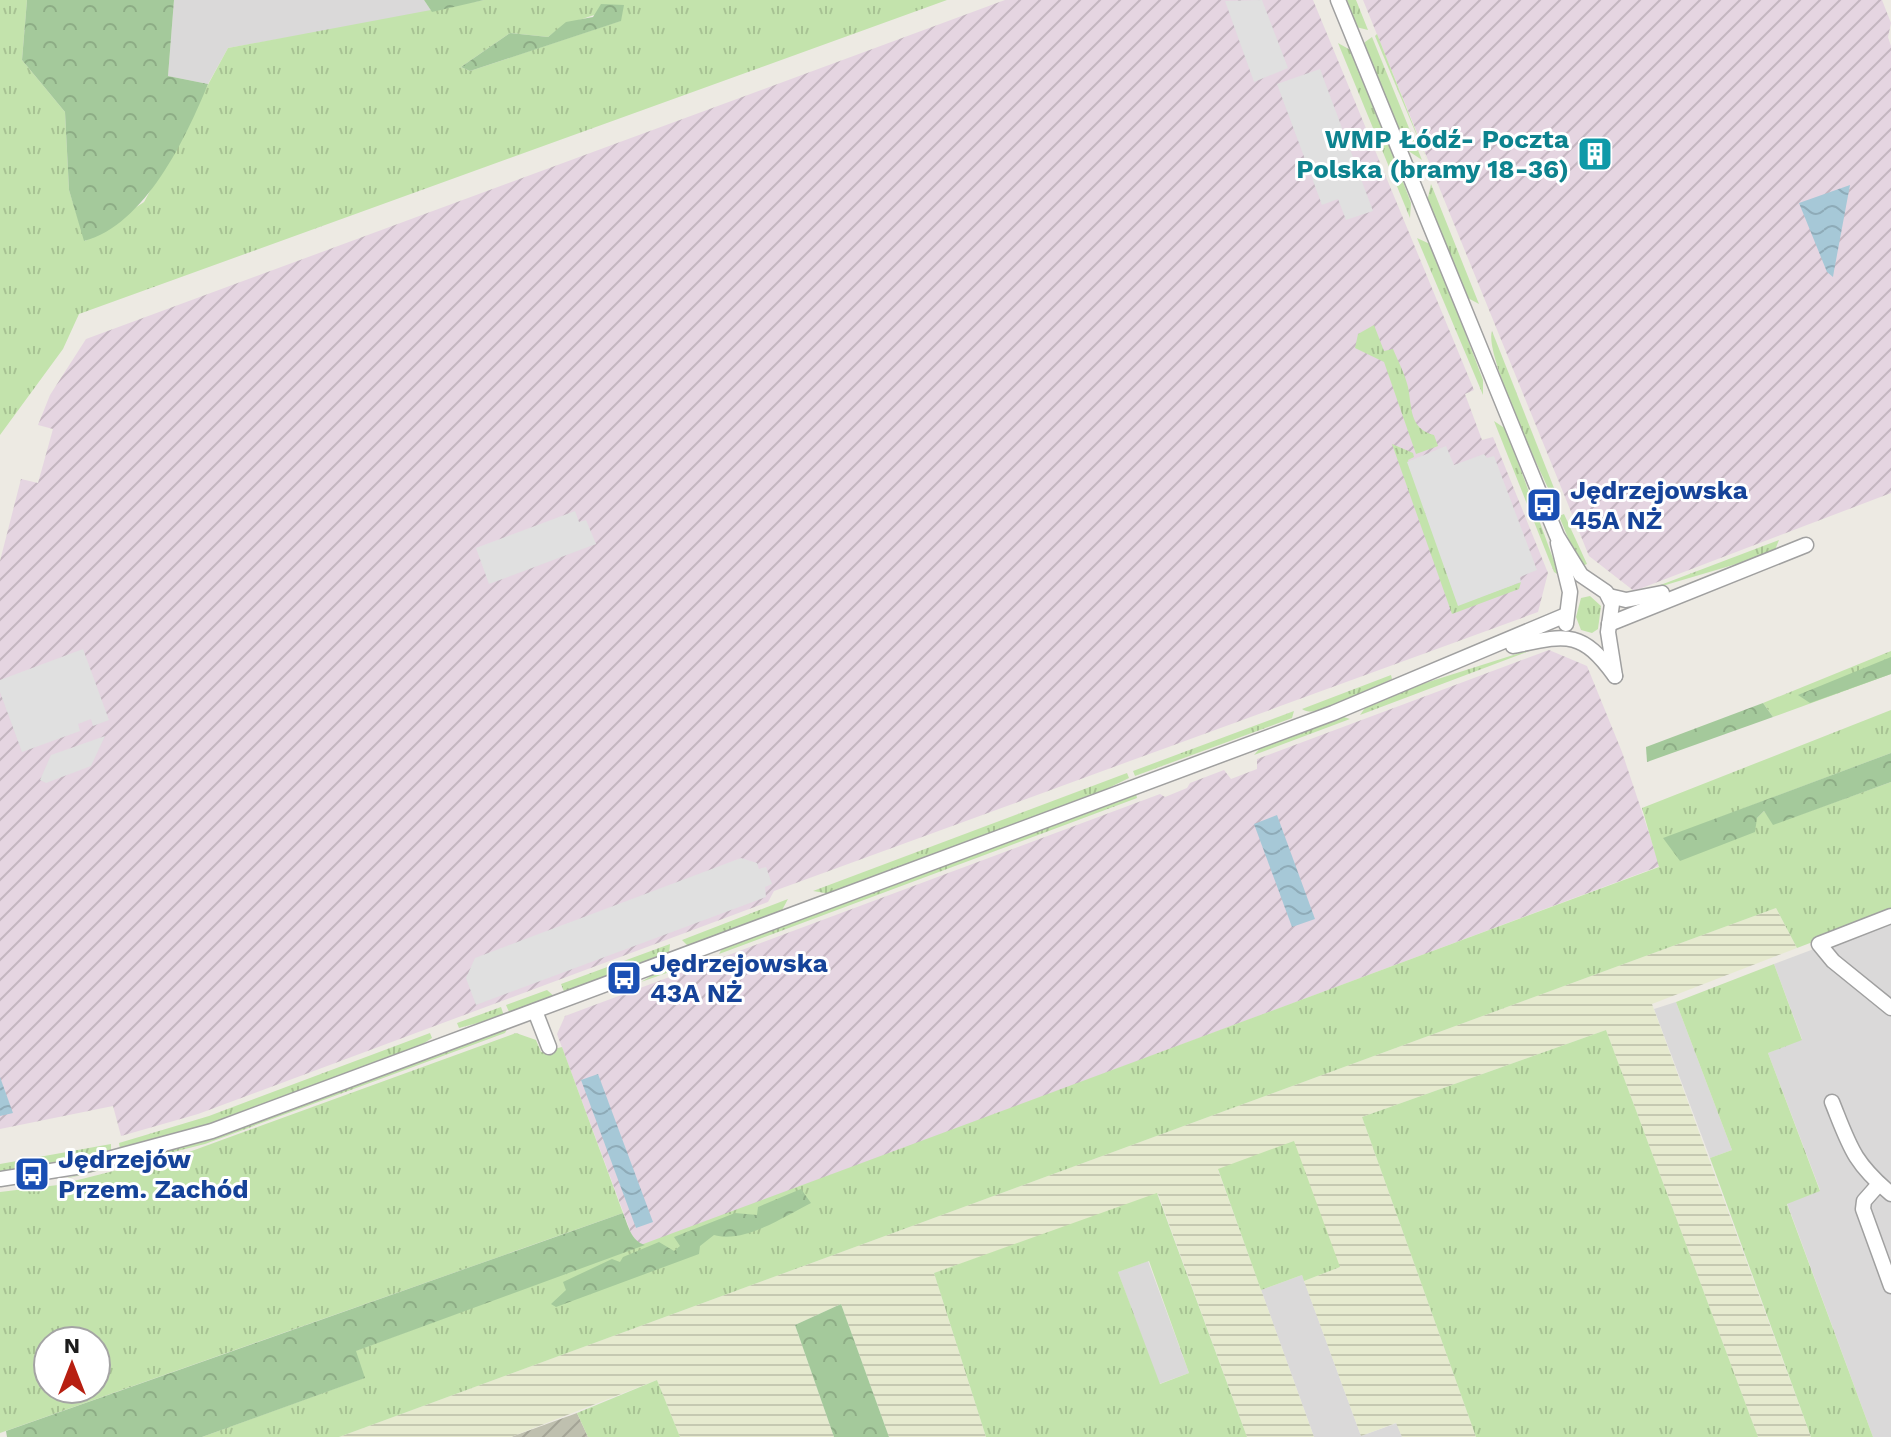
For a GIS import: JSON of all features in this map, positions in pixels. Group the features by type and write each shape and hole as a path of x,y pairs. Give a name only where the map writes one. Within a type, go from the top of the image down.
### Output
{"street":[{"path":"1338,0 1557,536 1581,575 1609,596 1626,600 1705,583"},
{"path":"1557,536 1569,600 1567,628 1615,676 1609,628 1613,612 1609,596"},
{"path":"1481,653 1560,637 1581,641 1705,583 1806,545"},
{"path":"1569,600 1595,587"},
{"path":"0,1179 82,1166 212,1131 1333,713 1566,615"},
{"path":"1891,916 1819,944 1833,961 1891,1008"},
{"path":"535,1011 549,1047"},
{"path":"1832,1102 1853,1156 1891,1194"},
{"path":"1879,1184 1864,1201 1863,1209 1891,1286"}],"shaded area":[{"path":"174,0 424,0 432,12 228,48 208,84 168,76"},
{"path":"1005,0 1313,0 1474,390 1465,394 1482,440 1493,437 1548,573 1538,612 774,891 768,902 198,1114 121,1136 113,1106 0,1129 0,561 21,479 38,483 53,429 38,425 50,395 86,339"},
{"path":"1262,0 1288,68 1254,82 1225,1"},
{"path":"1363,0 1882,0 1891,23 1888,37 1891,46 1891,493 1634,591 1589,556"},
{"path":"1320,69 1373,211 1346,220 1338,199 1322,205 1277,84"},
{"path":"1446,446 1454,465 1484,454 1487,458 1494,456 1537,570 1520,577 1521,582 1458,606 1407,462"},
{"path":"575,511 579,522 586,520 596,544 489,584 476,548"},
{"path":"83,649 109,720 93,726 91,719 78,724 80,731 22,752 0,692 0,680"},
{"path":"1549,650 1587,666 1622,752 1660,866 645,1245 638,1243 631,1233 557,1034 565,1016 1160,794 1165,797 1224,770 1231,779 1257,769 1257,759"},
{"path":"105,736 91,766 46,783 40,780 51,755"},
{"path":"741,858 757,863 759,869 766,867 772,884 765,887 766,897 476,1005 466,978 475,958"},
{"path":"1776,908 1797,948 1652,1004 1811,1437 1758,1437 1606,1030 1362,1117 1476,1437 1402,1437 1396,1423 1361,1436 1304,1281 1340,1267 1218,1170 1314,1437 1247,1437 1158,1194 934,1273 986,1437 889,1437 841,1304 795,1325 834,1437 680,1437 657,1380 511,1437 339,1437"},
{"path":"1891,920 1891,1437 1873,1437 1787,1203 1820,1190 1768,1053 1802,1039 1774,964"},
{"path":"1676,1002 1732,1150 1710,1158 1654,1009"},
{"path":"1148,1261 1189,1373 1159,1384 1118,1272"},
{"path":"1302,1275 1361,1436 1397,1423 1402,1437 1314,1437 1261,1290"},
{"path":"577,1413 588,1437 511,1437"}],"green space":[{"path":"0,0 27,0 22,60 65,112 69,190 85,241 144,202 228,48 484,0 947,0 79,314 63,349 0,435","holes":["623,5 620,21 470,71 461,67 510,33 548,37 575,22"]},
{"path":"27,0 174,0 168,76 208,84 175,153 144,199 106,232 84,241 69,190 65,112 22,60"},
{"path":"424,0 484,0 432,12"},
{"path":"1347,0 1356,0 1368,30 1356,27"},
{"path":"601,4 624,5 621,21 470,71 461,67 510,33 548,37 566,22 593,17"},
{"path":"1377,34 1428,162 1375,36"},
{"path":"1372,37 1422,160 1407,150 1365,49 1365,42"},
{"path":"1338,43 1354,52 1411,203 1410,218"},
{"path":"1431,184 1479,304 1466,297 1427,202"},
{"path":"1417,238 1432,245 1483,380 1483,395"},
{"path":"1374,325 1384,351 1393,349 1408,387 1416,422 1420,428 1434,435 1438,446 1416,454 1384,362 1355,348 1358,334"},
{"path":"1492,331 1554,488 1549,490 1503,384 1492,343"},
{"path":"1494,421 1506,429 1559,575 1554,572"},
{"path":"1392,444 1413,453 1414,457 1408,460 1458,605 1521,582 1519,589 1452,614"},
{"path":"1564,514 1587,564 1580,567 1559,516"},
{"path":"1779,540 1775,550 1760,557 1642,592"},
{"path":"1590,596 1601,606 1598,629 1592,633 1581,630 1576,617 1581,598"},
{"path":"1545,645 1360,715 1365,708 1422,684"},
{"path":"1891,651 1891,674 1773,717 1763,703"},
{"path":"1891,657 1891,674 1810,703 1798,695"},
{"path":"1391,675 1392,679 1333,707 1310,711 1302,709"},
{"path":"1763,703 1773,717 1647,762 1646,747"},
{"path":"1891,710 1891,753 1663,839 1757,818 1764,811 1774,824 1891,782 1891,912 1797,948 1776,908 339,1437 202,1437 364,1378 355,1351 1659,867 1642,808"},
{"path":"1294,711 1292,718 1135,776 1133,771"},
{"path":"1341,716 1350,719 1254,755 1261,747"},
{"path":"1891,753 1891,782 1773,825 1764,811 1757,818 1755,832 1680,861 1663,838"},
{"path":"1127,773 1129,778 1080,802 831,894 813,891"},
{"path":"1136,794 1137,798 719,954 723,947"},
{"path":"788,899 781,912 688,946 682,940"},
{"path":"670,944 669,954 565,994 561,984"},
{"path":"701,956 709,958 641,982 656,973"},
{"path":"1774,964 1802,1040 1768,1053 1820,1191 1787,1204 1873,1437 1811,1437 1710,1158 1732,1150 1676,1002"},
{"path":"547,990 555,997 510,1014 506,1005"},
{"path":"501,1007 504,1016 459,1028 457,1023"},
{"path":"508,1027 505,1033 205,1144 57,1181 217,1135"},
{"path":"1606,1030 1758,1437 1476,1437 1362,1117"},
{"path":"430,1033 432,1038 415,1049 217,1123 120,1149 119,1143 209,1116"},
{"path":"516,1033 536,1040 541,1052 562,1047 623,1213 112,1393 112,1325 32,1325 32,1405 79,1405 0,1433 0,1192 58,1185 189,1152"},
{"path":"1294,1141 1340,1267 1304,1281 1302,1275 1261,1290 1218,1169"},
{"path":"111,1144 111,1153 0,1172 0,1164"},
{"path":"801,1189 811,1203 764,1227 738,1236 714,1235 700,1246 699,1254 556,1307 551,1304 566,1290 563,1282 612,1259 620,1262 623,1257 659,1242 674,1251 680,1246 674,1237 735,1213 757,1215 758,1207"},
{"path":"1157,1193 1247,1437 986,1437 934,1273","holes":["1149,1261 1189,1373 1160,1384 1118,1272"]},
{"path":"623,1213 633,1236 645,1245 356,1351 365,1378 202,1437 7,1437 6,1431 80,1405 112,1405 112,1394"},
{"path":"841,1304 889,1437 834,1437 795,1325"},
{"path":"657,1380 680,1437 588,1437 577,1413"}],"water":[{"path":"1850,185 1833,277 1827,272 1799,203"},
{"path":"1277,815 1315,919 1292,927 1254,824"},
{"path":"598,1074 653,1222 636,1228 581,1080"},
{"path":"0,1077 13,1113 0,1116"}],"place":[{"name":"WMP Łódź- Poczta Polska (bramy 18-36)","path":"1595,154"},
{"name":"Jędrzejowska 45A NŻ","path":"1544,505"},
{"name":"Jędrzejowska 43A NŻ","path":"624,978"},
{"name":"Jędrzejów Przem. Zachód","path":"32,1174"}]}
